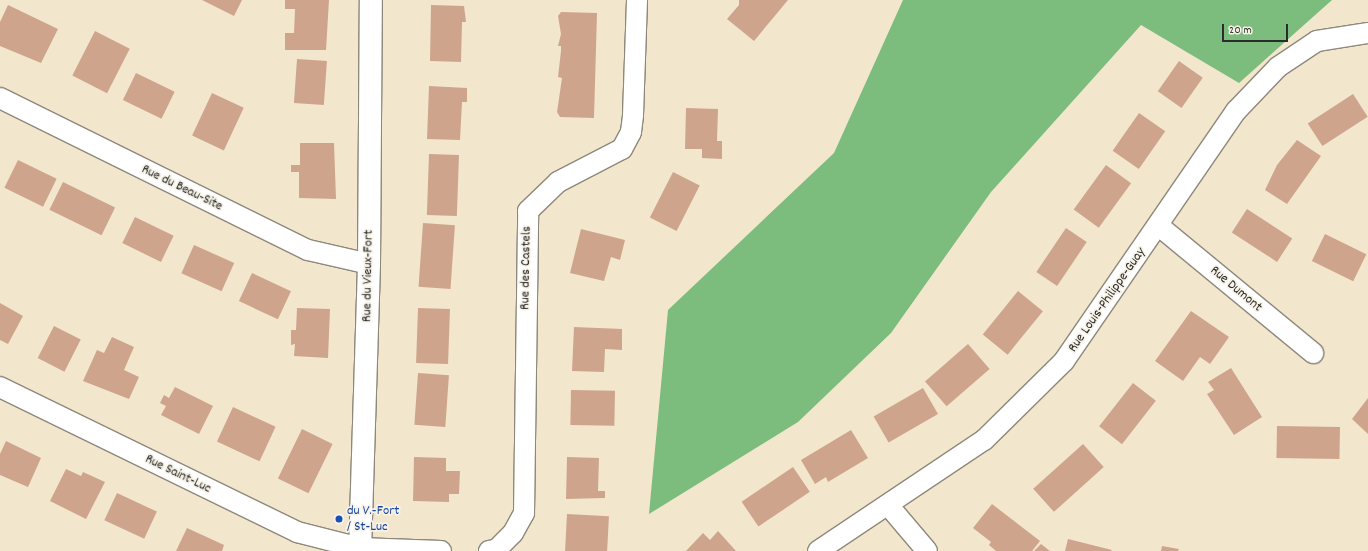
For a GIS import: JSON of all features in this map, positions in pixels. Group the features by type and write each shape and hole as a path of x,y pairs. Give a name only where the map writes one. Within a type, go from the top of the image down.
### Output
{"street":[{"name":"Rue du Vieux-Fort","path":"360,549 369,264 371,0"},
{"name":"Rue des Castels","path":"490,551 496,550 513,533 524,512 528,211 558,182 622,150 631,132 637,0"},
{"name":"Rue Louis-Philippe-Guay","path":"818,551 984,440 1025,402 1064,361 1159,226 1236,111 1278,67 1317,41 1368,33"},
{"name":"Rue du Beau-Site","path":"0,98 308,250 369,264"},
{"name":"Rue Dumont","path":"1159,226 1313,353"},
{"name":"Rue Saint-Luc","path":"0,387 298,532 360,549"},
{"path":"888,505 927,551"},
{"path":"360,549 441,551"}],"green space":[{"path":"903,0 1332,0 1239,83 1141,25 991,192 891,333 798,422 649,514 668,310 834,153"}],"building":[{"path":"202,0 242,0 234,16"},
{"path":"285,0 329,0 326,50 285,50 285,33 294,33 295,9 285,9"},
{"path":"739,0 788,0 754,41 727,19 739,5"},
{"path":"8,5 58,29 41,63 0,46 0,22"},
{"path":"431,5 464,6 466,22 462,22 461,62 430,61"},
{"path":"561,12 597,13 594,118 560,117 557,112 562,78 558,77 561,46 558,46 561,34 558,16"},
{"path":"95,31 130,49 107,93 72,76"},
{"path":"297,59 327,61 324,105 294,103"},
{"path":"1179,61 1203,78 1182,108 1158,91"},
{"path":"136,73 175,92 161,119 123,100"},
{"path":"429,86 467,88 467,102 462,102 460,140 427,139"},
{"path":"212,93 244,108 224,150 192,136"},
{"path":"1353,94 1368,117 1322,146 1308,123"},
{"path":"686,108 718,109 717,141 722,141 722,159 702,158 702,149 685,149"},
{"path":"1139,113 1165,131 1139,169 1113,151"},
{"path":"1297,140 1321,156 1287,204 1265,190 1277,165"},
{"path":"300,143 334,143 336,199 299,198 299,172 291,172 291,165 300,165"},
{"path":"429,154 459,155 457,216 427,215"},
{"path":"18,160 57,179 43,207 4,188"},
{"path":"1106,165 1131,183 1099,228 1074,209"},
{"path":"673,172 700,186 677,231 650,217"},
{"path":"63,182 115,207 102,235 49,210"},
{"path":"1247,209 1292,238 1277,262 1232,232"},
{"path":"135,217 174,236 161,262 122,243"},
{"path":"423,223 455,225 450,289 419,287"},
{"path":"1066,228 1087,242 1057,286 1036,272"},
{"path":"581,229 625,240 620,260 611,257 604,281 570,273"},
{"path":"1325,234 1366,254 1353,281 1312,261"},
{"path":"194,245 234,263 222,291 181,273"},
{"path":"252,273 291,291 278,319 239,301"},
{"path":"1018,291 1043,311 1008,355 983,335"},
{"path":"0,303 23,316 8,344 0,340"},
{"path":"297,308 330,309 328,358 294,356 295,344 291,345 291,330 296,330"},
{"path":"418,308 450,309 448,364 416,363"},
{"path":"1191,311 1229,337 1210,364 1200,357 1183,381 1155,361"},
{"path":"54,326 81,340 64,372 38,358"},
{"path":"574,327 622,329 622,350 605,349 604,372 572,371"},
{"path":"112,337 134,347 124,370 139,377 129,399 83,381 97,350 104,353"},
{"path":"968,344 990,369 947,406 925,381"},
{"path":"1231,368 1262,417 1234,435 1207,394 1214,390 1208,382"},
{"path":"418,373 449,375 445,427 414,425"},
{"path":"1133,383 1156,401 1122,444 1099,426"},
{"path":"175,387 213,406 199,434 161,415 166,406 160,403 164,395 169,398"},
{"path":"923,388 938,414 889,442 874,416"},
{"path":"571,390 615,391 614,426 570,425"},
{"path":"1368,398 1368,434 1352,419"},
{"path":"233,407 276,427 260,461 217,441"},
{"path":"1277,426 1340,427 1339,459 1276,458"},
{"path":"302,429 333,444 308,493 278,478"},
{"path":"851,430 868,458 828,482 826,477 815,484 801,460"},
{"path":"6,441 41,458 28,487 0,475 0,454"},
{"path":"1083,444 1104,467 1054,512 1033,489"},
{"path":"414,457 446,458 446,471 460,471 459,494 449,494 449,502 413,501"},
{"path":"567,457 599,458 598,491 605,491 605,498 566,499"},
{"path":"793,467 810,492 758,527 742,502"},
{"path":"66,469 81,476 83,472 105,482 86,519 50,501"},
{"path":"117,493 157,512 144,539 104,520"},
{"path":"992,504 1040,541 1032,551 996,551 989,545 991,542 973,528"},
{"path":"567,514 609,516 607,551 565,551"},
{"path":"187,528 224,545 222,551 176,551"},
{"path":"718,531 736,551 686,551 703,533 710,540"},
{"path":"1068,539 1112,550 1065,551"},
{"path":"1041,544 1050,551 1034,551"},
{"path":"1162,546 1179,549 1178,551 1161,551"}],"place":[{"name":"du V.-Fort / St-Luc","path":"339,519"}]}
